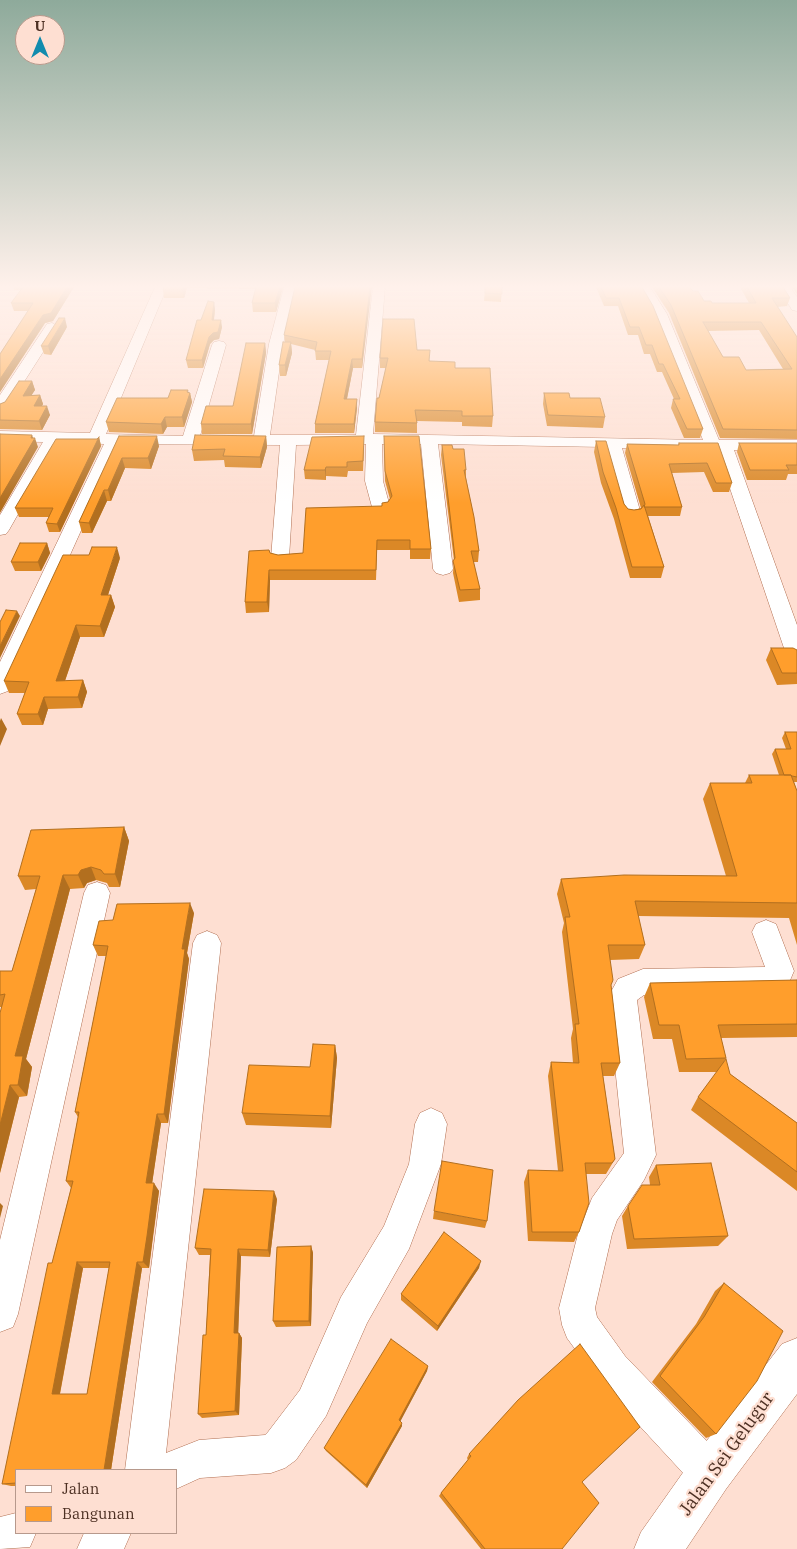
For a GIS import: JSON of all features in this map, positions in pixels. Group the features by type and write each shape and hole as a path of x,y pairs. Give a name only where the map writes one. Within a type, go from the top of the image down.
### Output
{"main road":[{"name":"Jalan Sei Gelugur","path":"658,1549 710,1473 797,1359"}],"street":[{"path":"0,407 31,359"},
{"path":"96,438 130,359"},
{"path":"190,441 215,359"},
{"path":"261,441 274,359"},
{"path":"374,359 369,439 374,481 381,507"},
{"path":"680,359 719,445 797,654"},
{"path":"0,436 190,441 429,439 797,445"},
{"path":"0,530 54,437"},
{"path":"0,686 39,598 115,438"},
{"path":"429,439 443,569"},
{"path":"280,558 288,441"},
{"path":"612,443 632,514"},
{"path":"0,1314 97,893"},
{"path":"710,1473 612,1369 580,1326 577,1308 595,1234 604,1210 634,1168 640,1155 622,1000 628,988 643,982 764,980 778,976 780,971 766,932"},
{"path":"145,1469 207,943"},
{"path":"176,1469 200,1459 271,1454 282,1446 313,1403 354,1310 397,1237 425,1164 430,1124"},
{"path":"0,1537 15,1533"},
{"path":"96,1549 110,1534"}],"building":[{"path":"0,359 13,359 0,379"},
{"path":"243,359 262,359 251,424 201,424 206,406 233,406"},
{"path":"280,359 286,359 285,365 279,365"},
{"path":"329,359 352,359 344,399 357,399 354,424 315,424"},
{"path":"388,359 429,359 429,361 455,362 455,368 490,368 493,416 462,416 462,411 415,410 417,423 375,422 377,398 379,398"},
{"path":"657,359 675,359 703,429 687,429 673,399 680,399 663,364 659,364"},
{"path":"694,359 740,359 746,370 792,369 786,359 797,359 797,430 723,429"},
{"path":"19,381 32,381 23,396 40,395 34,406 47,406 39,421 0,420 0,404 5,402"},
{"path":"171,390 188,390 187,392 190,393 182,417 165,417 161,424 106,422 117,398 168,398"},
{"path":"544,393 569,393 570,398 600,398 605,417 548,415"},
{"path":"0,434 32,435 31,438 35,438 0,498"},
{"path":"195,435 266,436 260,457 223,456 225,449 192,450"},
{"path":"119,436 157,436 148,458 122,458 108,490 104,490 89,523 79,522"},
{"path":"364,436 363,461 347,462 347,467 304,470 312,437"},
{"path":"384,436 419,436 431,549 410,549 410,540 377,540 376,570 269,570 267,602 245,602 249,551 269,550 270,553 278,555 303,553 306,508 382,506 382,503 388,502 392,496 385,471"},
{"path":"99,437 57,524 46,523 53,508 15,508 56,439 97,439"},
{"path":"596,441 606,441 624,504 628,509 634,510 641,509 644,505 664,567 632,567 616,508 603,472"},
{"path":"679,443 718,443 732,483 716,483 707,463 669,464 682,507 644,507 645,504 627,444 679,445"},
{"path":"739,443 797,443 797,465 786,465 789,470 750,470"},
{"path":"442,445 452,445 453,449 464,449 466,470 464,470 479,551 471,551 480,589 460,590 453,561 455,558"},
{"path":"20,543 47,543 38,562 11,562"},
{"path":"92,547 117,547 101,595 111,595 100,626 76,625 56,681 83,680 78,697 44,697 38,714 17,714 29,682 4,681 63,555 89,555"},
{"path":"6,610 17,611 0,646 0,622"},
{"path":"771,648 793,648 797,650 797,673 782,673"},
{"path":"785,732 797,732 797,777 784,775 775,749 791,749"},
{"path":"749,775 791,775 797,791 797,903 635,901 645,945 608,945 620,1063 601,1063 615,1159 612,1163 585,1163 589,1203 579,1232 532,1232 528,1170 563,1171 551,1062 579,1063 575,1024 579,1024 565,917 570,917 561,879 624,875 737,876 710,783 752,783"},
{"path":"124,827 115,874 104,874 101,870 91,867 81,870 78,875 63,875 15,1056 23,1056 18,1085 10,1085 0,1125 0,1013 5,994 0,995 0,971 12,971 40,876 18,876 31,830"},
{"path":"190,903 182,949 185,949 164,1114 157,1114 146,1183 154,1183 147,1236 143,1262 137,1262 104,1469 15,1469 15,1483 2,1484 48,1263 52,1263 73,1181 66,1181 79,1112 75,1112 108,946 93,945 99,921 113,920 117,904","holes":["77,1262 110,1262 87,1394 52,1394"]},
{"path":"797,980 797,1024 718,1025 726,1058 686,1059 679,1025 659,1025 650,983"},
{"path":"313,1044 335,1045 330,1116 242,1113 249,1065 310,1067"},
{"path":"726,1059 730,1074 797,1123 797,1172 698,1097"},
{"path":"442,1161 493,1170 487,1221 434,1211"},
{"path":"711,1163 728,1236 634,1239 628,1206 642,1185 660,1185 656,1165"},
{"path":"204,1189 274,1191 268,1250 238,1249 234,1333 239,1333 235,1411 198,1414 203,1335 206,1335 211,1249 195,1248"},
{"path":"444,1232 481,1261 438,1326 401,1294"},
{"path":"311,1246 309,1321 273,1321 277,1247"},
{"path":"724,1283 783,1331 757,1381 716,1434 660,1376 704,1317"},
{"path":"391,1339 428,1366 399,1420 402,1423 366,1485 324,1448"},
{"path":"580,1344 640,1427 582,1482 599,1503 562,1549 485,1549 441,1493 471,1456 469,1454 518,1400"}]}
